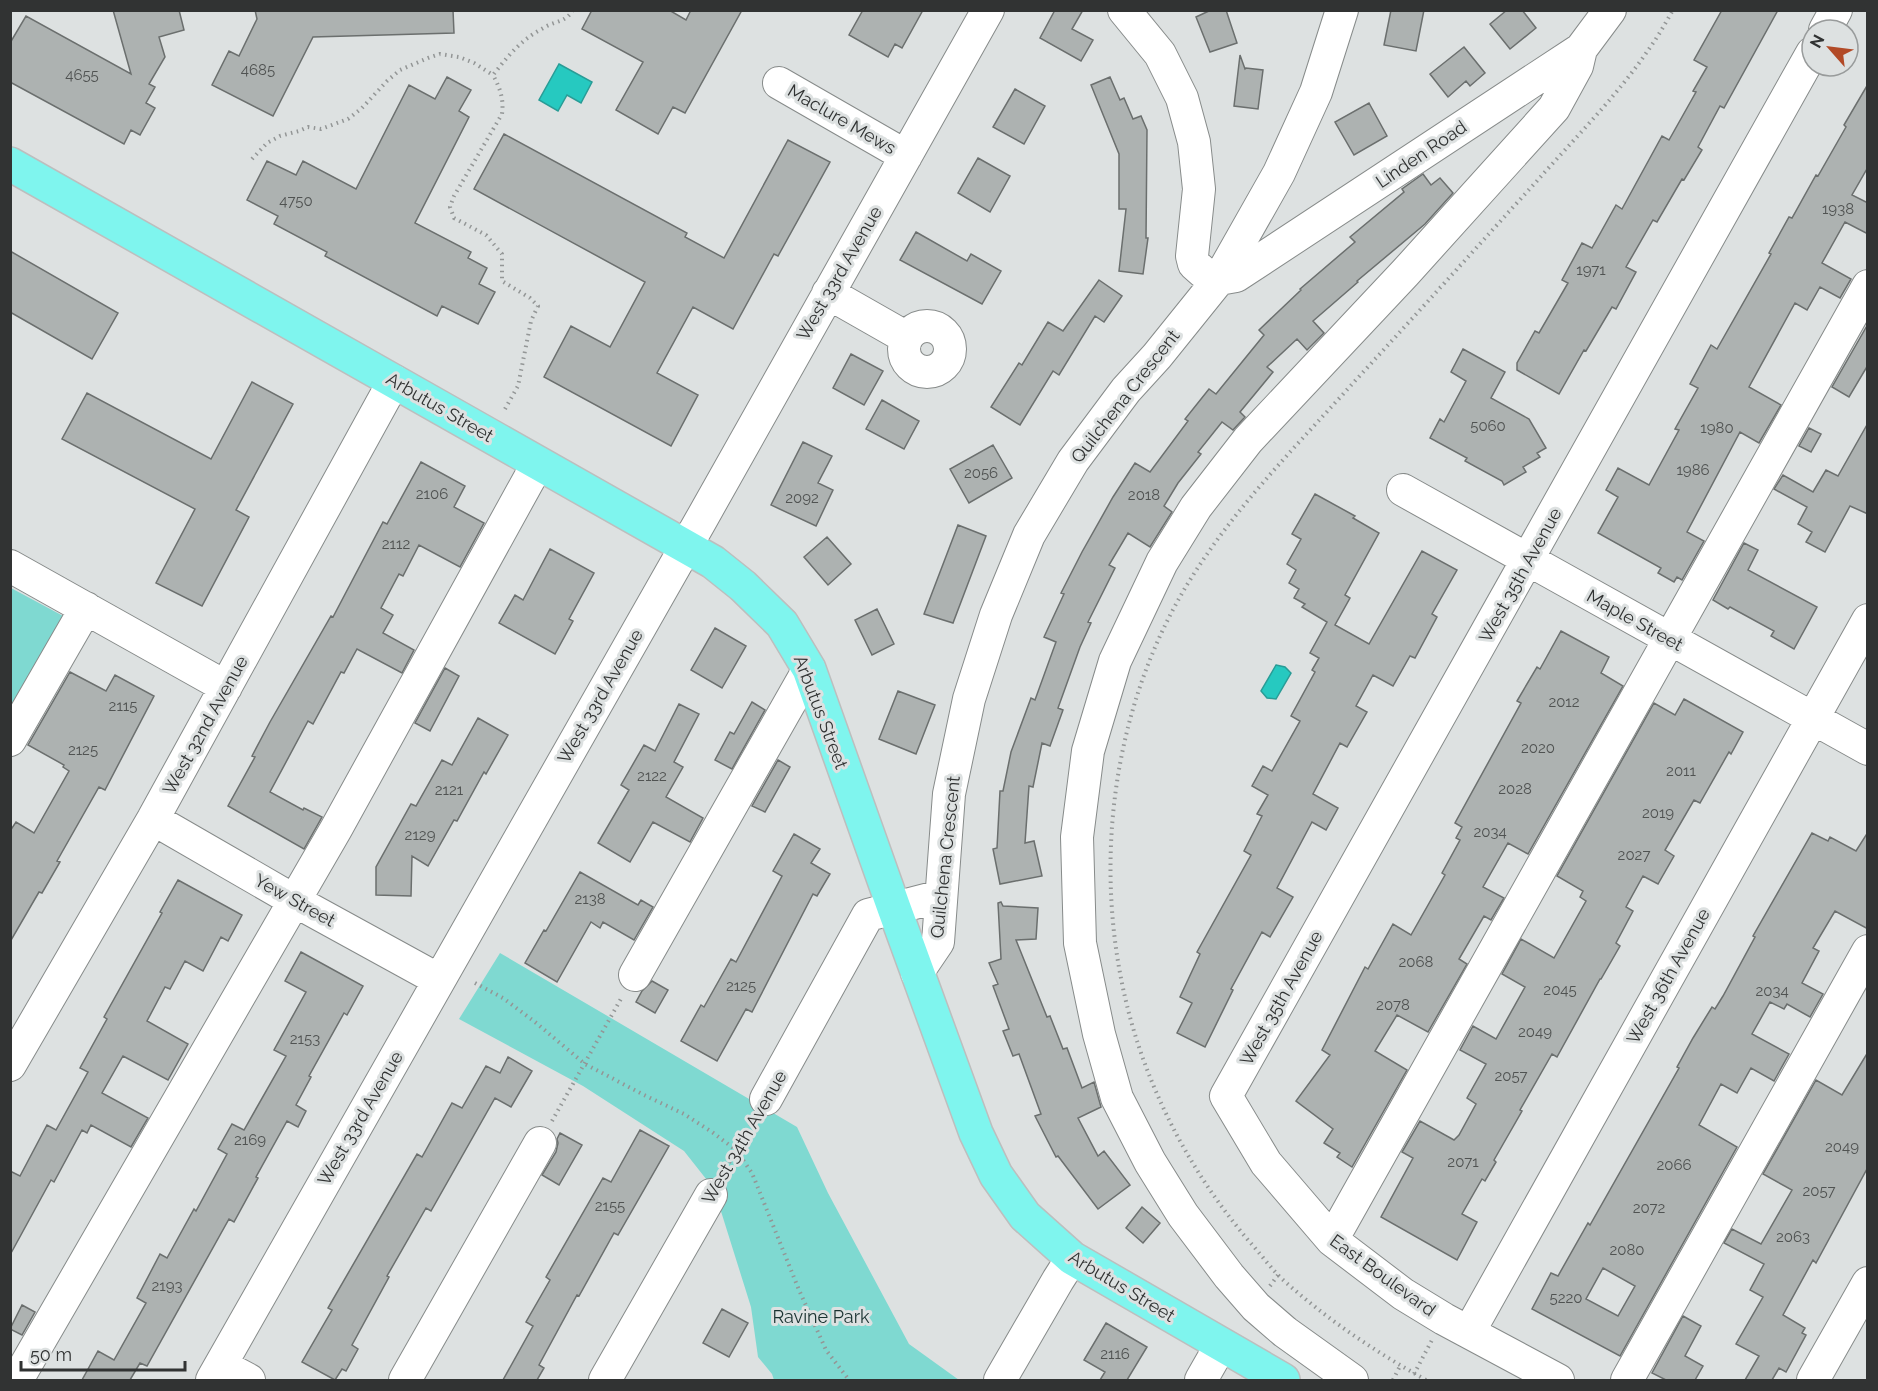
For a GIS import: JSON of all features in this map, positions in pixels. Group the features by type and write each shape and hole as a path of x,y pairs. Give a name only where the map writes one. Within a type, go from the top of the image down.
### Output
{"main road":[{"name":"Arbutus Street","path":"10,164 686,546 713,562 743,586 782,624 809,669 976,1133 996,1175 1025,1216 1072,1258 1283,1380"}],"street":[{"name":"West 33rd Avenue","path":"216,1373 686,546 987,10"},
{"path":"1124,10 1160,54 1182,98 1194,142 1199,189 1192,256 1198,269 1219,279"},
{"name":"Quilchena Crescent","path":"917,973 938,942 949,794 969,699 996,615 1029,535 1073,460 1126,390 1219,279 1279,173 1316,92 1342,10"},
{"name":"Linden Road","path":"1219,279 1236,276 1277,250 1581,49 1610,10"},
{"path":"1352,1380 1256,1307 1229,1276 1177,1206 1150,1162 1118,1098 1099,1034 1080,943 1077,837 1088,751 1115,661 1162,562 1196,507 1248,440 1388,291 1554,108 1577,66 1581,49"},
{"name":"West 35th Avenue","path":"1226,1096 1800,74"},
{"name":"Maclure Mews","path":"779,83 906,156"},
{"path":"1332,1240 1868,286"},
{"path":"828,293 907,338"},
{"name":"West 32nd Avenue","path":"10,1065 153,819 394,381"},
{"path":"16,1380 336,829 538,463"},
{"name":"Maple Street","path":"1403,490 1868,749"},
{"path":"10,566 226,687"},
{"path":"10,740 86,608"},
{"name":"West 36th Avenue","path":"1469,1332 1868,620"},
{"path":"635,975 809,669"},
{"name":"Yew Street","path":"153,819 439,980"},
{"name":"West 34th Avenue","path":"766,1099 868,915 941,896"},
{"path":"1627,1380 1868,951"},
{"name":"East Boulevard","path":"1226,1096 1266,1163 1332,1240 1403,1294 1558,1380"},
{"path":"405,1380 540,1143"},
{"name":"West 34th Avenue","path":"605,1380 711,1195"},
{"path":"1000,1380 1072,1258"},
{"path":"1813,1380 1868,1283"},
{"path":"1202,1380 1221,1345"},
{"path":"216,1373 249,1380"}],"path":[{"path":"493,75 515,48 528,37 546,26 563,20 573,10"},
{"path":"1426,1380 1352,1335 1278,1275 1227,1216 1199,1175 1175,1133 1152,1083 1131,1022 1114,930 1111,890 1112,839 1115,794 1124,743 1146,673 1169,618 1198,568 1227,526 1272,471 1619,87 1650,48 1673,10"},
{"path":"252,159 267,143 280,136 308,127 321,129 348,119 400,70 428,58 440,54 459,57 493,75 502,96 502,114 453,196 450,207 454,218 486,236 502,254 502,280 530,298 538,306 531,321 518,386 505,410"},
{"path":"540,1143 635,975"},
{"path":"475,983 503,998 585,1064 684,1114 736,1150 752,1173 790,1269 826,1350 849,1380"},
{"name":"West 34th Avenue","path":"711,1195 766,1099"},
{"path":"1414,1374 1435,1336"},
{"path":"1393,1380 1400,1366"}],"green space":[{"path":"11,588 65,617 11,712"},
{"name":"Ravine Park","path":"500,953 797,1127 828,1193 909,1344 959,1380 774,1380 758,1357 751,1307 714,1189 684,1151 583,1086 459,1019"}],"shaded area":[{"path":"559,64 592,82 581,103 567,95 558,111 539,100"},
{"path":"1276,665 1285,667 1291,673 1276,699 1267,698 1261,691"}],"building":[{"path":"113,10 179,10 184,30 159,37 165,57 149,84 155,87 146,103 155,108 140,135 131,130 124,144 10,82 10,43 26,16 131,74"},
{"path":"255,10 453,10 454,33 313,37 273,116 212,85 229,51 239,56 257,19"},
{"path":"592,10 669,10 686,20 691,10 742,10 685,113 673,107 658,134 616,110 643,62 582,29"},
{"path":"863,10 923,10 902,48 895,44 888,57 849,35"},
{"path":"1055,10 1083,10 1072,29 1093,40 1081,61 1040,38"},
{"path":"1211,10 1226,10 1237,43 1210,52 1196,17"},
{"path":"1391,10 1424,10 1416,51 1384,45"},
{"path":"1507,10 1522,10 1536,28 1510,49 1490,24"},
{"path":"1722,10 1778,10 1724,108 1720,106 1698,147 1702,150 1657,222 1653,220 1626,267 1636,272 1616,309 1612,307 1559,394 1517,370 1517,363 1535,331 1539,333 1568,283 1562,280 1582,243 1592,248 1616,205 1622,209 1662,136 1669,140 1707,67 1694,60"},
{"path":"1464,47 1485,73 1470,86 1466,81 1448,97 1430,74"},
{"path":"1240,55 1245,69 1263,70 1258,109 1234,106"},
{"path":"447,77 471,90 459,111 469,117 415,223 471,252 468,258 487,268 479,284 495,292 478,324 442,306 437,316 325,256 327,252 274,224 278,216 247,200 267,161 296,175 303,161 356,189 409,85 435,99"},
{"path":"1110,77 1120,100 1124,98 1133,119 1141,116 1147,130 1146,238 1148,238 1143,274 1119,271 1126,209 1119,209 1119,154 1091,85"},
{"path":"1868,84 1868,167 1852,195 1868,203 1868,234 1845,222 1822,263 1851,279 1840,298 1820,287 1807,310 1795,303 1749,387 1781,405 1759,443 1740,432 1687,532 1704,541 1682,580 1677,577 1674,582 1658,573 1661,568 1598,533 1618,497 1606,490 1618,468 1649,485 1679,430 1675,429 1698,388 1690,384 1711,345 1717,349 1771,254 1769,253 1789,217 1792,218 1816,175 1818,176"},
{"path":"1015,89 1045,106 1024,144 993,127"},
{"path":"1369,103 1387,136 1354,155 1335,122"},
{"path":"504,134 687,233 685,237 724,258 788,140 830,162 778,256 774,254 733,329 693,307 657,373 698,395 671,446 544,377 571,326 610,347 645,282 474,189"},
{"path":"978,158 1010,176 990,212 958,193"},
{"path":"1423,174 1431,185 1440,178 1453,193 1425,224 1313,321 1324,333 1307,350 1297,339 1267,367 1273,372 1240,412 1245,417 1233,430 1222,422 1198,452 1201,454 1178,483 1164,506 1172,512 1150,547 1128,533 1109,565 1115,568 1088,622 1091,623 1058,708 1063,710 1050,746 1042,743 1033,787 1029,786 1025,843 1034,841 1042,876 1000,884 993,849 997,848 1000,791 1003,791 1011,752 1031,698 1035,700 1056,642 1044,637 1064,594 1061,593 1113,497 1135,463 1150,472 1188,421 1185,419 1209,389 1216,394 1264,335 1259,330 1300,289 1355,242 1350,237 1404,192 1402,189"},
{"path":"916,232 967,261 971,254 1001,271 982,304 900,260"},
{"path":"10,251 118,313 92,359 10,312"},
{"path":"1099,280 1122,296 1104,322 1095,316 1059,375 1053,371 1020,425 991,407 1019,363 1022,365 1048,322 1063,331"},
{"path":"1868,324 1868,365 1849,397 1832,387"},
{"path":"1463,349 1505,372 1491,398 1529,419 1546,448 1537,453 1540,457 1523,467 1526,472 1504,485 1502,481 1465,461 1467,458 1430,438 1440,419 1444,422 1466,381 1451,372"},
{"path":"851,354 883,371 864,405 833,388"},
{"path":"252,382 293,404 236,510 249,517 202,606 156,583 195,509 62,439 87,393 211,459"},
{"path":"882,400 919,421 904,449 866,429"},
{"path":"1868,423 1868,514 1850,506 1825,552 1806,542 1812,532 1798,524 1807,507 1774,489 1783,475 1813,492 1826,470 1838,476"},
{"path":"1809,428 1821,434 1811,452 1799,446"},
{"path":"803,442 832,456 818,483 833,490 816,526 771,505"},
{"path":"993,445 1012,478 969,503 950,469"},
{"path":"421,462 465,486 454,507 484,523 460,567 419,545 403,576 399,574 381,608 393,615 383,633 414,650 402,673 357,649 344,673 341,672 313,724 308,721 270,792 303,810 304,808 322,817 304,849 228,806 255,757 252,756 270,722 331,616 333,617 383,522 387,524"},
{"path":"1315,494 1355,516 1353,518 1379,533 1345,595 1350,598 1335,625 1369,644 1422,551 1457,570 1432,614 1437,617 1415,658 1410,656 1393,686 1373,675 1356,706 1367,712 1347,747 1340,743 1313,794 1338,808 1326,830 1312,822 1277,888 1293,897 1270,937 1262,932 1231,989 1233,990 1205,1047 1177,1033 1192,1003 1180,997 1200,954 1197,952 1251,855 1244,851 1262,816 1257,814 1268,795 1252,786 1263,766 1272,771 1300,721 1291,716 1315,672 1312,670 1319,658 1310,653 1327,622 1302,607 1305,604 1294,598 1299,589 1289,583 1296,570 1287,564 1301,539 1292,534"},
{"path":"958,525 986,536 953,623 924,614"},
{"path":"827,537 851,564 828,585 804,557"},
{"path":"1744,543 1758,550 1748,570 1817,607 1794,649 1771,636 1774,631 1713,600"},
{"path":"550,549 594,573 569,619 573,621 555,654 499,623 515,595 523,600"},
{"path":"877,609 894,644 872,655 855,620"},
{"path":"715,628 746,646 722,688 691,670"},
{"path":"1561,631 1609,657 1601,673 1623,686 1528,854 1508,843 1483,887 1504,898 1491,920 1484,916 1459,959 1467,964 1428,1032 1397,1015 1375,1051 1407,1070 1352,1167 1337,1157 1340,1153 1324,1143 1333,1129 1296,1101 1330,1055 1322,1050 1365,967 1368,969 1393,924 1411,935 1445,875 1442,873 1460,840 1456,838 1462,827 1455,823 1521,703 1517,701 1537,667 1540,669"},
{"path":"445,668 459,676 430,731 415,723"},
{"path":"70,672 106,691 115,675 154,696 105,790 99,787 57,861 60,862 42,893 39,892 10,942 10,831 16,822 34,833 69,771 63,767 64,765 28,745"},
{"path":"898,691 935,705 916,754 879,739"},
{"path":"1684,699 1743,732 1700,803 1694,800 1665,850 1674,856 1658,884 1643,876 1626,907 1633,911 1616,943 1620,946 1557,1057 1552,1054 1494,1160 1496,1162 1485,1181 1482,1179 1462,1214 1477,1222 1457,1260 1381,1217 1413,1158 1402,1152 1420,1121 1454,1140 1459,1135 1476,1104 1467,1098 1486,1064 1460,1050 1473,1026 1496,1039 1525,987 1502,974 1521,939 1554,958 1586,901 1580,897 1583,891 1557,876 1654,703 1675,715"},
{"path":"752,702 765,710 732,769 715,760 730,732 734,734"},
{"path":"679,704 699,714 674,762 683,767 666,797 703,818 690,842 653,822 630,862 598,843 629,790 621,785 644,745 655,751"},
{"path":"478,718 508,735 486,774 484,772 457,821 454,820 428,866 412,856 411,896 376,895 376,867 411,804 416,806 442,760 452,765"},
{"path":"778,760 790,767 765,812 752,806"},
{"path":"1868,832 1868,929 1835,911 1813,948 1819,951 1802,983 1823,994 1810,1017 1787,1004 1784,1009 1770,1002 1752,1034 1789,1054 1774,1081 1751,1068 1737,1093 1721,1084 1699,1125 1737,1147 1620,1356 1532,1309 1551,1273 1558,1276 1588,1223 1590,1225 1679,1068 1677,1067 1693,1038 1712,1007 1715,1009 1723,996 1755,937 1753,936 1812,833 1828,841 1830,837 1856,851","holes":["1603,1268 1635,1286 1618,1316 1586,1299"]},
{"path":"794,834 820,849 811,863 830,874 817,896 813,894 752,1012 746,1009 717,1061 681,1041 701,1005 704,1007 731,959 736,962 782,876 773,871"},
{"path":"580,872 638,905 641,900 653,907 634,940 603,922 600,928 591,922 557,982 525,963"},
{"path":"178,880 242,915 228,941 221,937 203,971 185,961 170,989 165,987 147,1021 188,1044 168,1080 123,1056 102,1093 148,1118 131,1147 91,1125 87,1133 82,1130 54,1182 51,1180 10,1255 10,1171 20,1176 47,1125 56,1130 88,1072 80,1068 107,1019 104,1017"},
{"path":"1001,902 1003,906 1038,908 1036,939 1016,940 1047,1017 1050,1016 1063,1049 1067,1048 1082,1088 1094,1082 1101,1107 1078,1118 1098,1156 1104,1151 1130,1185 1098,1209 1058,1156 1056,1157 1035,1116 1041,1114 1019,1054 1013,1056 1003,1031 1009,1029 993,986 998,984 989,963 1001,959 998,903"},
{"path":"301,952 363,986 347,1015 344,1013 309,1076 311,1077 296,1105 306,1111 298,1127 287,1121 234,1222 229,1219 147,1366 140,1363 130,1380 82,1380 98,1351 114,1360 146,1303 137,1298 160,1254 167,1258 227,1154 218,1149 232,1124 244,1130 286,1056 274,1050 306,992 285,981"},
{"path":"652,981 668,990 655,1013 636,1002 642,991"},
{"path":"1868,1052 1868,1167 1816,1263 1813,1260 1783,1315 1805,1328 1802,1333 1806,1335 1786,1372 1779,1368 1772,1380 1745,1380 1759,1356 1736,1344 1763,1297 1750,1290 1764,1264 1724,1243 1732,1229 1761,1244 1792,1190 1763,1174 1816,1080 1842,1095"},
{"path":"508,1057 532,1071 511,1107 495,1098 431,1211 426,1208 387,1276 389,1277 352,1345 358,1349 346,1371 342,1369 335,1380 302,1362 332,1310 328,1308 417,1154 422,1157 452,1103 462,1108 486,1066 500,1073"},
{"path":"640,1130 669,1146 618,1235 614,1233 579,1296 577,1295 539,1365 544,1368 537,1380 503,1380 533,1326 526,1322 550,1280 546,1277 603,1178 611,1182"},
{"path":"560,1133 582,1145 559,1185 542,1175 556,1152"},
{"path":"1142,1207 1160,1223 1143,1243 1126,1228"},
{"path":"22,1305 35,1312 22,1335 10,1329"},
{"path":"722,1309 748,1323 729,1357 703,1343"},
{"path":"1683,1316 1701,1326 1685,1356 1703,1366 1695,1380 1666,1380 1652,1373"},
{"path":"1106,1323 1147,1347 1127,1380 1100,1380 1105,1372 1084,1360"}]}
